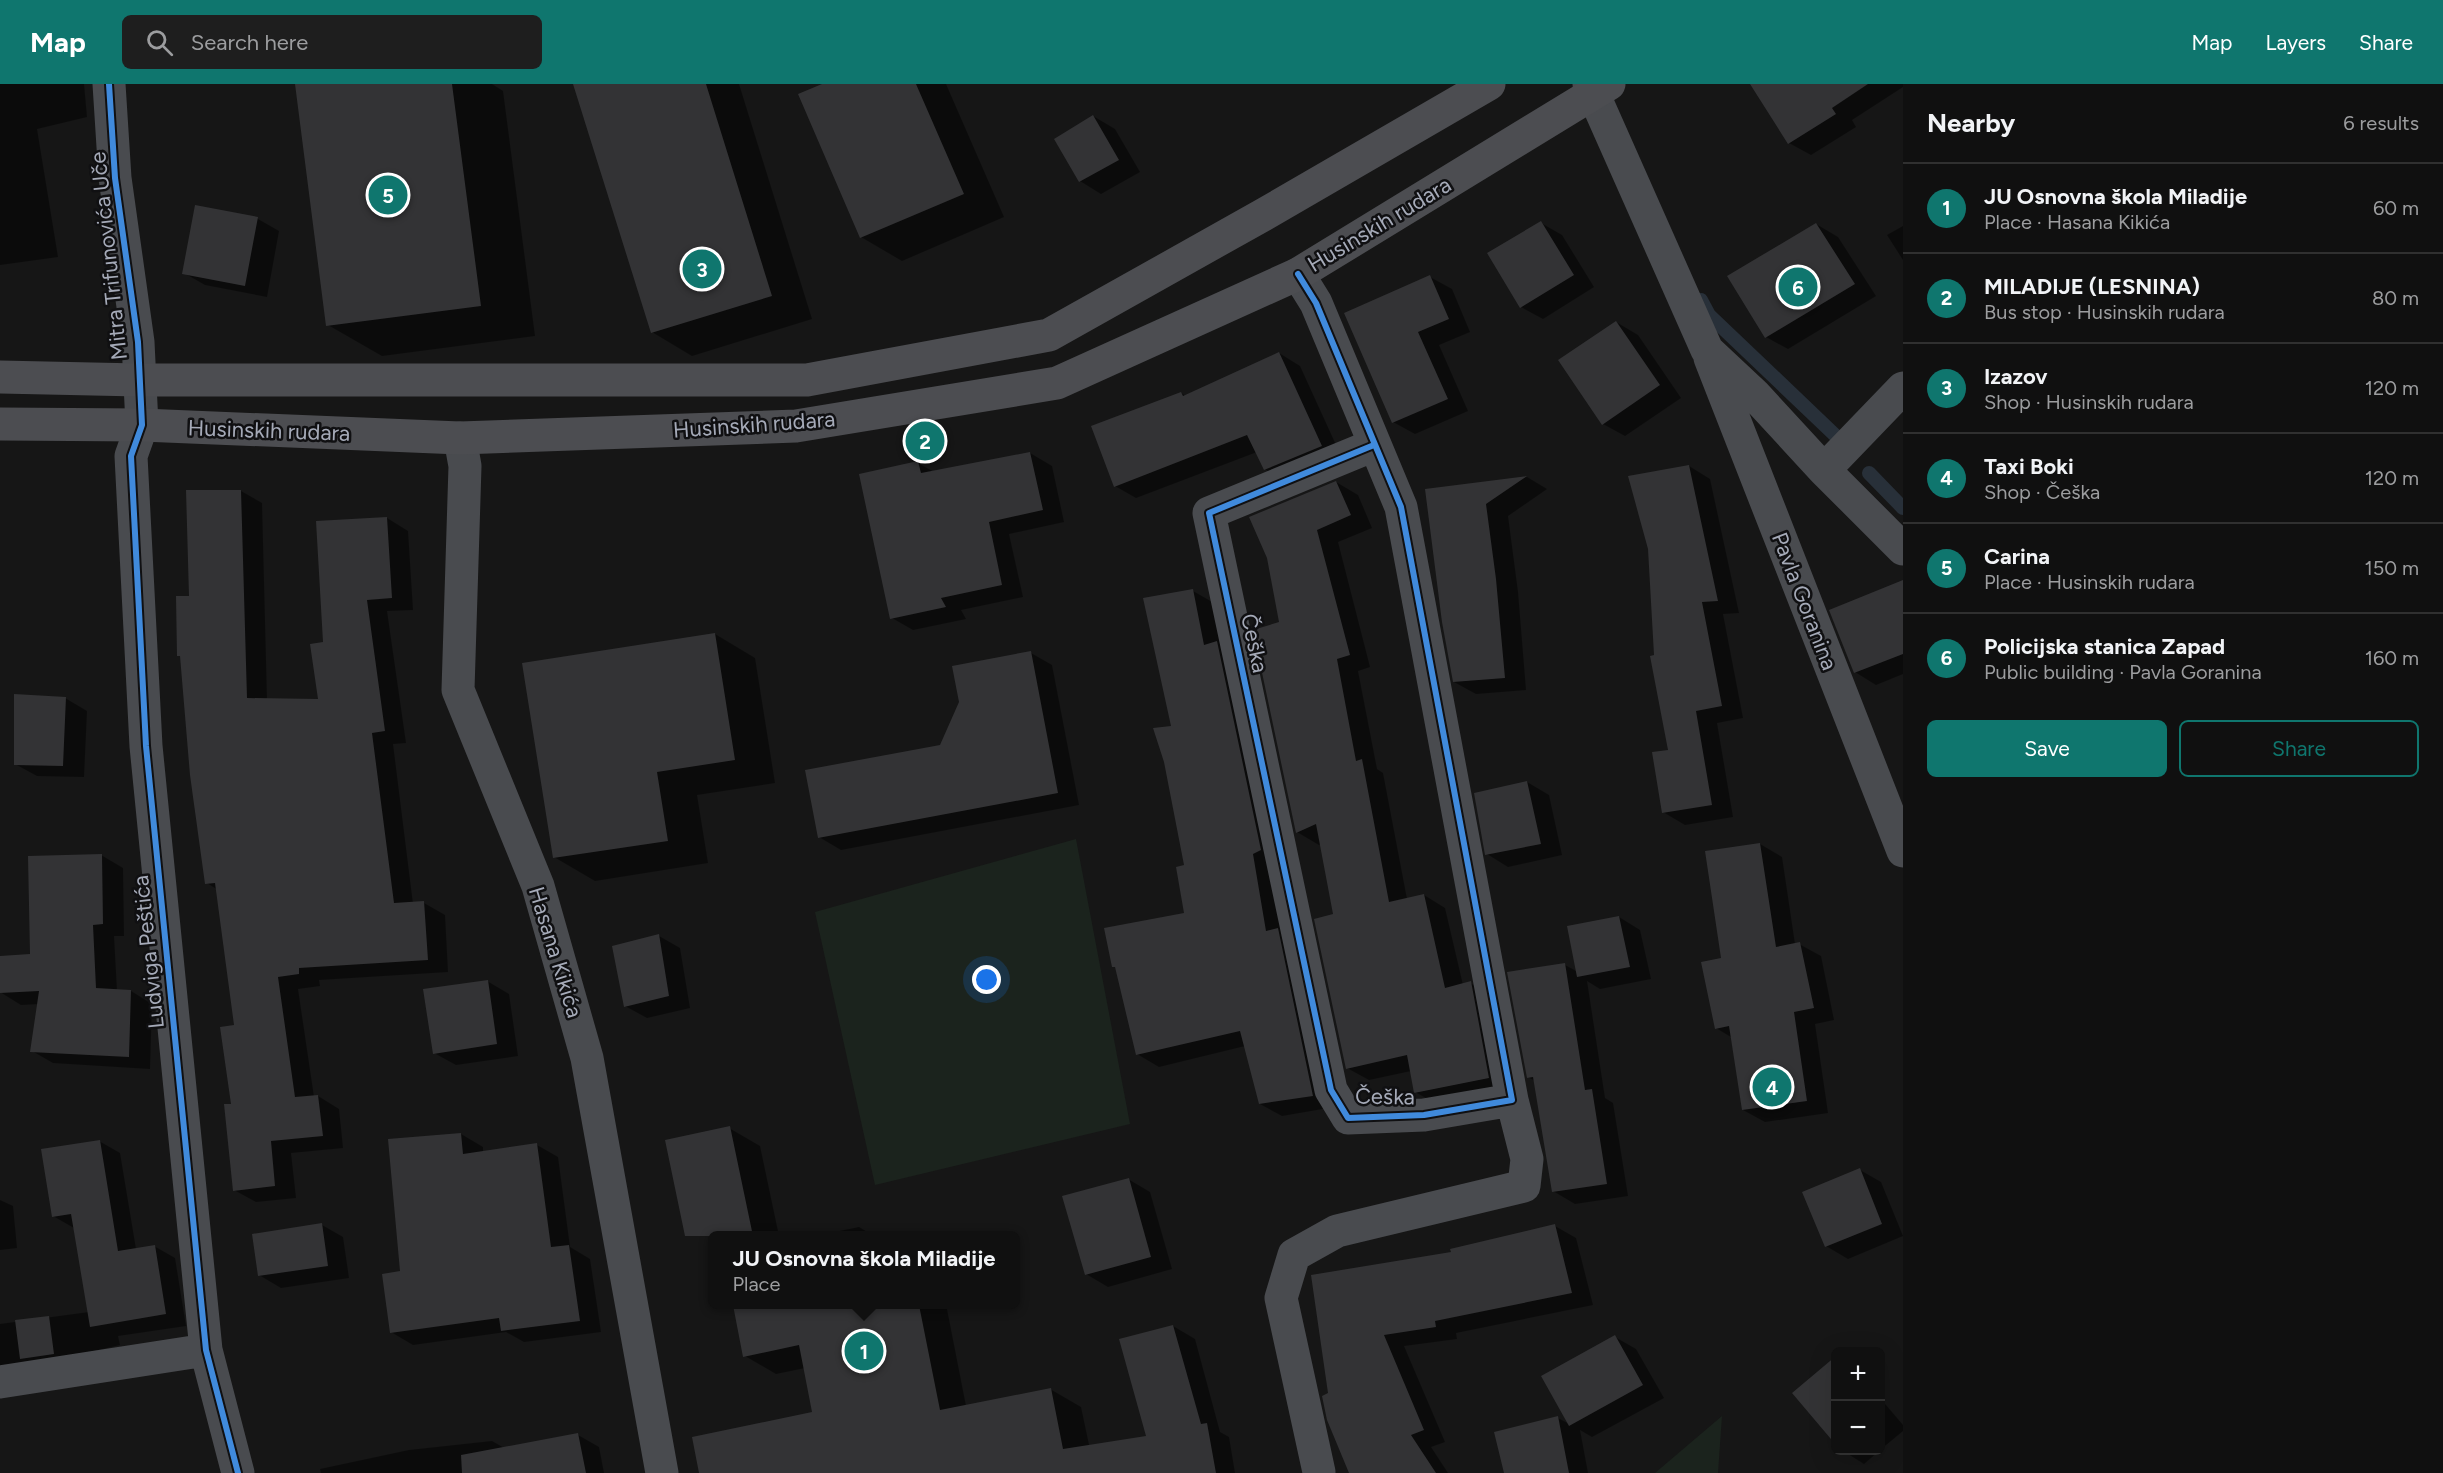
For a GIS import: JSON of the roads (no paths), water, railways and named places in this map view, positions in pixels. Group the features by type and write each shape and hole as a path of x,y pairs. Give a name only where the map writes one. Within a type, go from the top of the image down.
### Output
{"main road":[{"name":"Husinskih rudara","path":"0,377 139,380 807,380 1049,335 1273,210 1489,84"},
{"name":"Husinskih rudara","path":"0,424 142,425 460,438 796,426 1057,384 1298,274 1597,87"}],"street":[{"name":"Mitra Trifunovića Uče","path":"109,84 115,178 138,342 142,425"},
{"name":"Pavla Goranina","path":"1597,87 1707,350 1903,851"},
{"path":"1298,274 1316,303 1401,507 1512,1100 1527,1159 1524,1186 1337,1231 1294,1255 1281,1298 1319,1472"},
{"name":"Pavla Goranina","path":"1707,350 1754,394 1824,470 1903,549"},
{"path":"1824,470 1903,388"},
{"name":"Ludviga Peštića","path":"142,425 131,456 146,746 206,1350 238,1473"},
{"name":"Hasana Kikića","path":"460,438 465,466 458,690 538,886 587,1058 662,1473"},
{"name":"Češka","path":"1374,445 1209,513 1331,1090 1348,1118 1424,1115 1512,1100"},
{"path":"0,1382 206,1350"}],"waterway":[{"path":"1701,300 1709,315 1838,438"},
{"path":"1869,473 1903,508"}],"place":[{"name":"Carina","path":"388,195"},
{"name":"Izazov","path":"702,269"},
{"name":"Policijska stanica Zapad","path":"1798,287"},
{"name":"MILADIJE (LESNINA)","path":"925,441"},
{"name":"Taxi Boki","path":"1772,1087"},
{"name":"JU Osnovna škola Miladije","path":"864,1351"}]}
